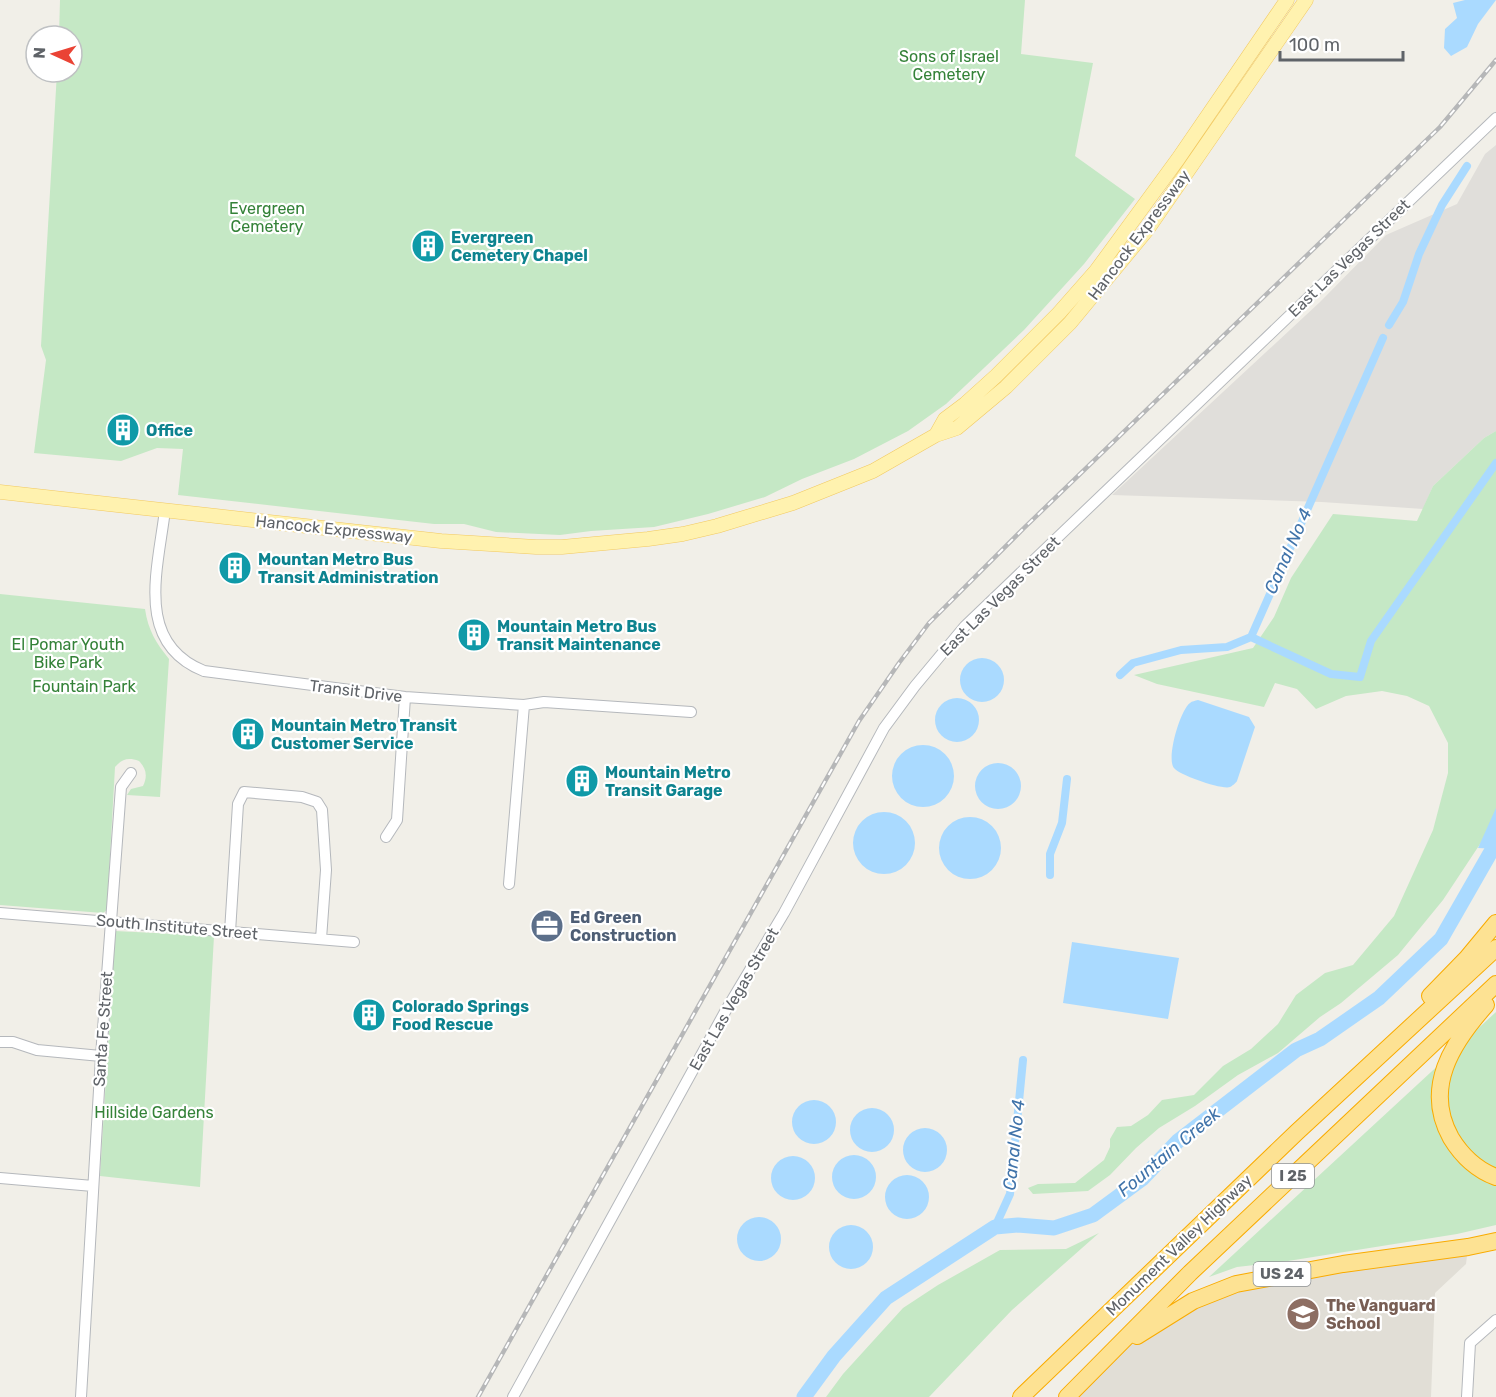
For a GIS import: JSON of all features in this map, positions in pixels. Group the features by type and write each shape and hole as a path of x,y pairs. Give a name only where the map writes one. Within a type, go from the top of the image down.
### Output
{"highway":[{"path":"1320,1110 1467,958 1496,923"},
{"name":"Monument Valley Highway","path":"1021,1397 1320,1110 1496,948"},
{"name":"Monument Valley Highway","path":"1067,1397 1190,1273 1496,984"},
{"path":"1496,994 1461,1035 1444,1069 1440,1090 1442,1118 1454,1142 1473,1164 1496,1177"},
{"name":"US 24","path":"1091,1371 1151,1326 1193,1301 1236,1284 1342,1264 1496,1241"}],"main road":[{"name":"Hancock Expressway","path":"936,435 945,419 996,376 1059,313 1096,271 1185,150 1287,0"},
{"name":"Hancock Expressway","path":"0,492 481,545 562,547 648,539 717,526 793,503 873,471 936,435 957,428 1006,387 1070,323 1147,230 1306,0"}],"street":[{"name":"East Las Vegas Street","path":"513,1397 726,1010 784,913 884,728 915,686 965,626 1496,118"},
{"name":"Transit Drive","path":"165,510 155,609 163,637 181,658 191,665 218,674 405,697 524,705 544,702 691,712"},
{"path":"386,837 398,820 405,697"},
{"path":"509,884 524,705"},
{"name":"Santa Fe Street","path":"81,1397 101,1056 121,787 131,773"},
{"path":"230,932 238,804 244,792 302,797 317,802 322,810 326,870 321,939"},
{"name":"South Institute Street","path":"0,913 354,942"},
{"path":"0,1041 13,1042 37,1050 101,1056"},
{"path":"0,1178 93,1185"},
{"path":"1467,1397 1470,1343 1496,1320"}],"shaded area":[{"path":"1496,145 1496,431 1484,438 1433,486 1423,509 1322,502 1112,495 1320,302 1386,235 1457,204 1485,154"},
{"name":"The Vanguard School","path":"1468,1247 1466,1264 1435,1293 1431,1397 1067,1397 1151,1326 1236,1284"}],"green space":[{"name":"Evergreen Cemetery","path":"60,0 1025,0 1021,54 1093,63 1075,156 1135,199 1084,264 1024,330 946,404 908,431 854,459 802,479 765,497 654,527 560,535 496,532 464,524 434,524 178,495 183,449 157,448 121,461 34,453 46,360 41,346 56,84 84,84 84,24 59,24"},
{"path":"1496,431 1496,810 1488,832 1443,900 1398,955 1341,1003 1320,1017 1278,1053 1238,1075 1159,1128 1110,1175 1088,1191 1033,1194 1028,1188 1038,1184 1075,1183 1104,1160 1110,1147 1110,1139 1117,1127 1131,1126 1148,1115 1162,1100 1194,1095 1223,1066 1251,1049 1278,1024 1296,995 1325,973 1353,965 1394,916 1433,830 1448,773 1448,743 1429,706 1407,696 1382,691 1346,696 1316,709 1297,689 1275,683 1264,707 1157,684 1134,675 1253,648 1274,617 1291,578 1333,514 1417,521 1433,486 1484,438"},
{"name":"Fountain Park","path":"0,594 145,609 153,636 169,659 160,797 127,795 131,789 143,786 145,782 145,772 139,761 126,760 115,767 107,910 103,913 0,905"},
{"name":"Hillside Gardens","path":"115,931 214,936 200,1187 100,1176"},
{"path":"1496,1012 1496,1225 1457,1234 1237,1267 1209,1277"},
{"path":"1099,1233 1012,1310 929,1397 826,1397 843,1374 903,1308 938,1285 1000,1250 1066,1249"}],"water":[{"path":"1465,0 1496,0 1478,24 1467,47 1451,56 1444,48 1445,29 1457,18 1453,3"},
{"path":"982,658 997,665 1004,680 997,695 982,702 967,695 960,680 967,665"},
{"path":"957,698 972,705 979,720 972,735 957,742 942,735 935,720 942,705"},
{"path":"1198,700 1249,717 1255,727 1237,781 1231,787 1192,778 1174,768 1172,763 1175,735 1182,715 1190,703"},
{"path":"917,745 929,745 945,754 952,764 954,776 952,788 945,798 929,807 917,807 906,802 897,793 892,782 892,770 897,759 906,750"},
{"path":"998,763 1014,770 1021,786 1014,802 998,809 982,802 975,786 982,770"},
{"path":"1496,808 1496,849 1478,848"},
{"path":"878,812 890,812 906,821 913,831 915,843 913,855 906,865 890,874 878,874 867,869 858,860 853,849 853,837 858,826 867,817"},
{"path":"964,817 976,817 992,826 999,836 1001,848 999,860 992,870 976,879 964,879 953,874 944,865 939,854 939,842 944,831 953,822"},
{"path":"1072,942 1179,958 1168,1019 1063,1003"},
{"path":"814,1100 823,1101 830,1106 835,1113 835,1131 830,1138 823,1143 814,1144 805,1143 798,1138 793,1131 792,1122 793,1113 798,1106 805,1101"},
{"path":"872,1108 881,1109 888,1114 893,1121 893,1139 888,1146 881,1151 872,1152 863,1151 856,1146 851,1139 850,1130 851,1121 856,1114 863,1109"},
{"path":"925,1128 934,1129 941,1134 946,1141 946,1159 941,1166 934,1171 925,1172 916,1171 909,1166 904,1159 903,1150 904,1141 909,1134 916,1129"},
{"path":"854,1155 863,1156 870,1161 875,1168 875,1186 870,1193 863,1198 854,1199 845,1198 838,1193 833,1186 832,1177 833,1168 838,1161 845,1156"},
{"path":"793,1156 802,1157 809,1162 814,1169 814,1187 809,1194 802,1199 793,1200 784,1199 777,1194 772,1187 771,1178 772,1169 777,1162 784,1157"},
{"path":"907,1175 916,1176 923,1181 928,1188 928,1206 923,1213 916,1218 907,1219 898,1218 891,1213 886,1206 885,1197 886,1188 891,1181 898,1176"},
{"path":"759,1217 768,1218 775,1223 780,1230 780,1248 775,1255 768,1260 759,1261 750,1260 743,1255 738,1248 737,1239 738,1230 743,1223 750,1218"},
{"path":"851,1225 860,1226 867,1231 872,1238 872,1256 867,1263 860,1268 851,1269 842,1268 835,1263 830,1256 829,1247 830,1238 835,1231 842,1226"}],"waterway":[{"name":"Canal No 4","path":"1389,325 1403,302 1419,254 1442,205 1467,166"},
{"name":"Canal No 4","path":"1120,675 1133,663 1181,650 1227,647 1251,637 1383,338"},
{"path":"1251,637 1331,674 1360,677 1371,641 1496,463"},
{"name":"Canal No 4","path":"1050,875 1050,854 1062,823 1067,779"},
{"name":"Fountain Creek","path":"804,1397 834,1356 886,1298 995,1227 1018,1225 1054,1228 1093,1215 1142,1179 1178,1141 1296,1050 1320,1039 1379,998 1441,939 1496,843"},
{"name":"Canal No 4","path":"995,1227 1010,1194 1023,1060"}],"railway":[{"path":"478,1397 859,721 929,623 1024,528 1440,127 1496,60"}],"place":[{"name":"Evergreen Cemetery Chapel","path":"428,246"},
{"name":"Office","path":"123,430"},
{"name":"Mountan Metro Bus Transit Administration","path":"235,568"},
{"name":"Mountain Metro Bus Transit Maintenance","path":"474,635"},
{"name":"Mountain Metro Transit Customer Service","path":"248,734"},
{"name":"Mountain Metro Transit Garage","path":"582,781"},
{"name":"Ed Green Construction","path":"547,926"},
{"name":"Colorado Springs Food Rescue","path":"369,1015"},
{"name":"The Vanguard School","path":"1303,1314"}],"park label":[{"name":"Sons of Israel Cemetery","path":"949,65"},
{"name":"El Pomar Youth Bike Park","path":"68,653"}]}
